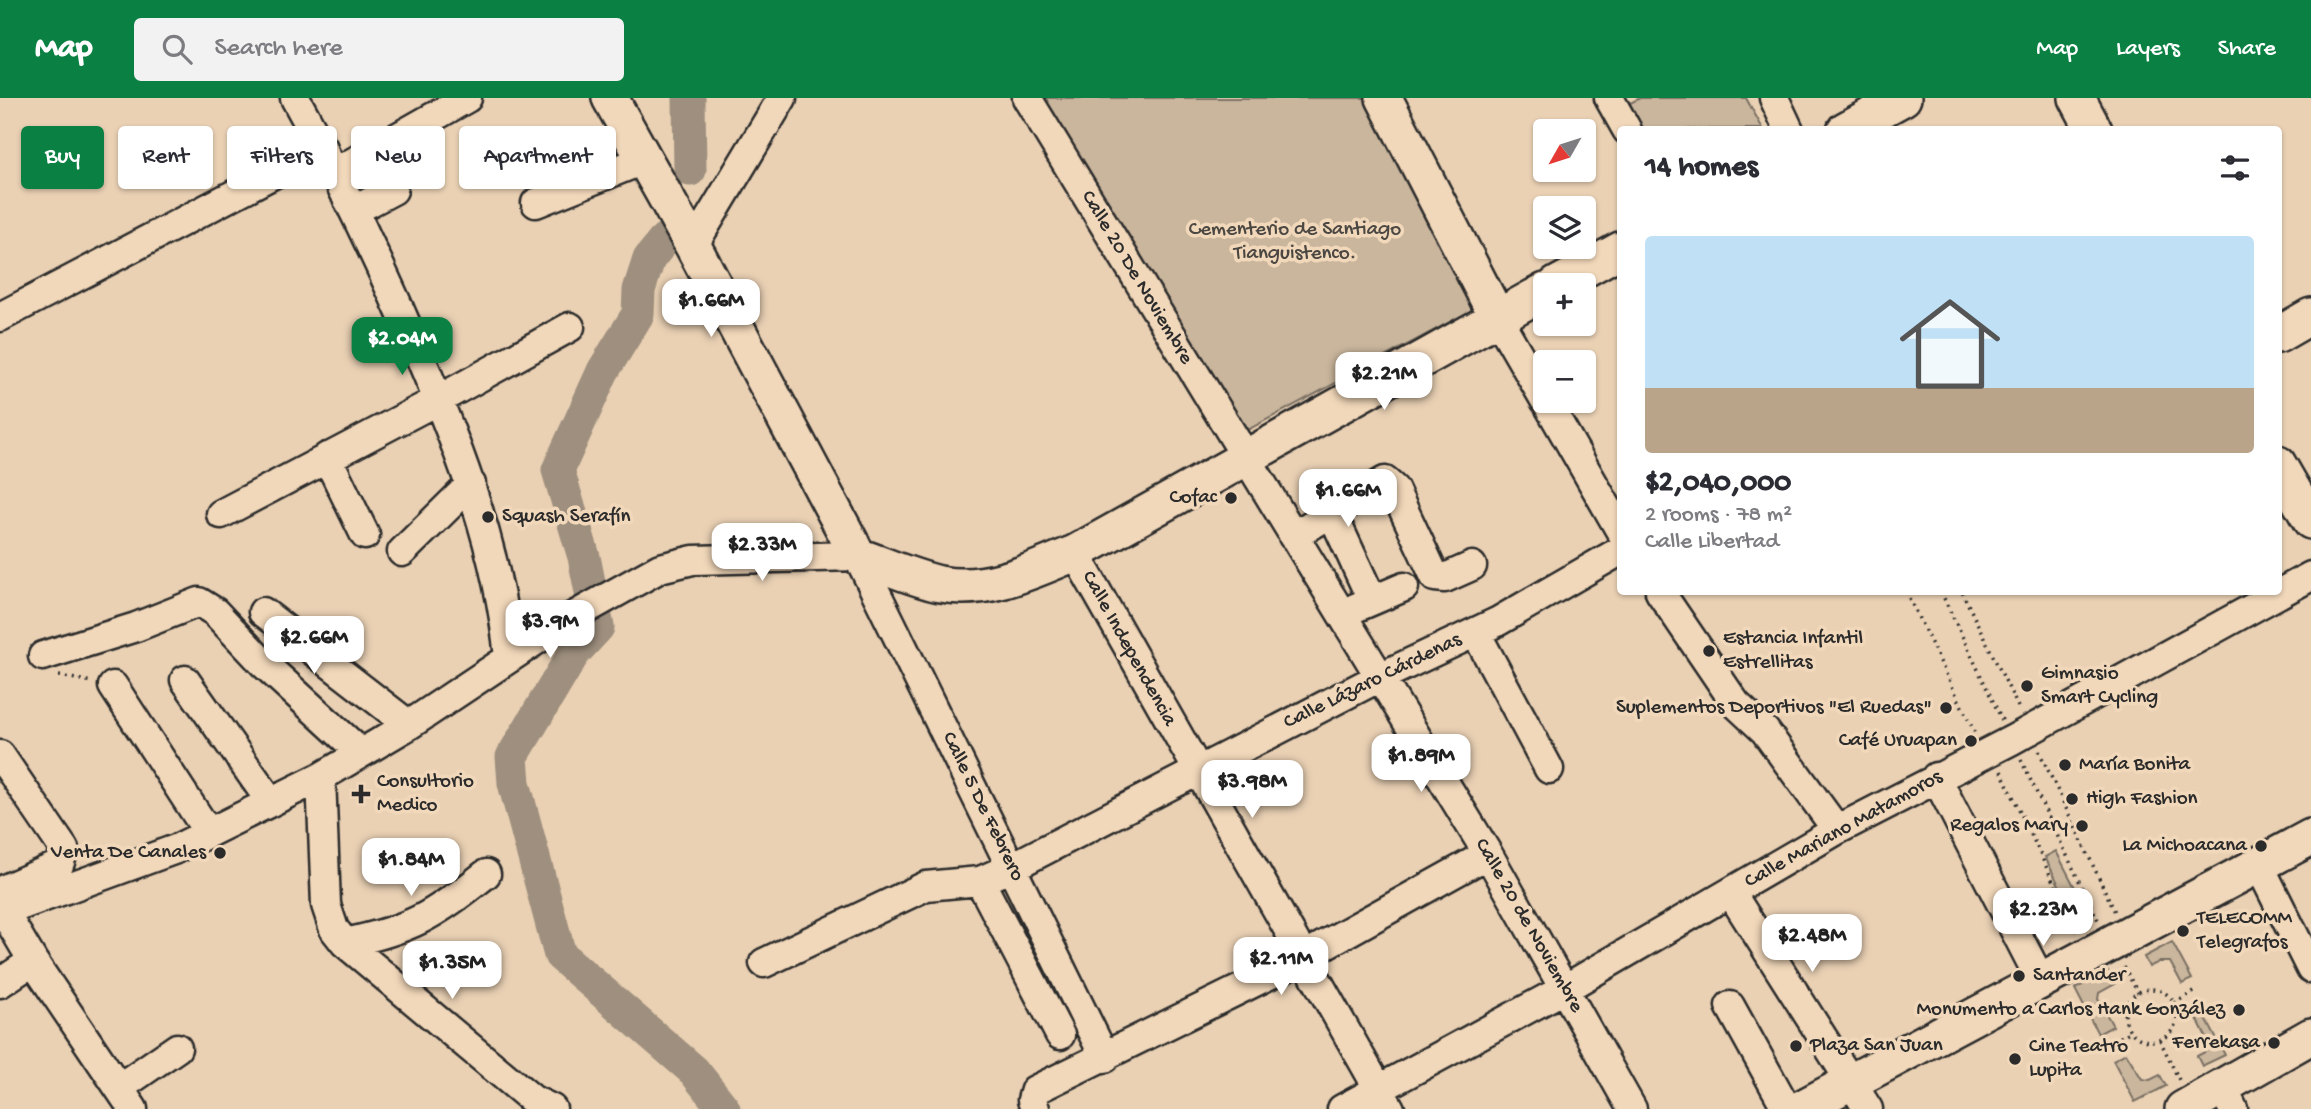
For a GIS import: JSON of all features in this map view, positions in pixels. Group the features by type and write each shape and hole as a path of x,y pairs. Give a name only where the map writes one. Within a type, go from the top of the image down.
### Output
{"main road":[{"path":"610,98 693,246 858,556 940,584 977,586 1015,578 1075,553 1533,298"},
{"path":"1384,98 1497,317"},
{"path":"1852,126 1903,98"},
{"path":"2077,98 2092,126"},
{"path":"1578,273 1617,252"},
{"path":"2282,333 2311,316"},
{"path":"2282,471 2311,521"},
{"path":"1800,1109 1860,1096 2041,981 2311,837"},
{"path":"2187,1107 2227,1098 2311,1036"}],"street":[{"path":"295,98 310,126"},
{"path":"337,156 467,98"},
{"path":"693,246 782,98"},
{"name":"Calle 20 De Noviembre","path":"1027,98 1244,458"},
{"path":"1774,98 1787,126"},
{"path":"1609,99 1626,126"},
{"path":"536,203 643,160"},
{"path":"337,175 355,210 438,400 471,484 499,590 509,658"},
{"path":"0,317 268,189"},
{"path":"355,210 393,190"},
{"path":"1497,317 1533,378"},
{"path":"220,514 438,400 570,327"},
{"path":"1553,413 1617,525"},
{"path":"327,457 365,535"},
{"name":"Calle 20 de Noviembre","path":"1244,458 1488,854 1632,1109"},
{"path":"1293,536 1385,481 1394,489 1435,577 1445,578 1472,566"},
{"path":"402,552 471,484"},
{"path":"1331,511 1372,600"},
{"name":"Calle Independencia","path":"1075,553 1195,771 1384,1099"},
{"name":"Calle Lázaro Cárdenas","path":"764,963 926,886 980,881 1012,867 1378,678 1476,633 1617,553"},
{"path":"1,906 150,860 321,777 409,725 565,621 660,568 693,560 858,556"},
{"name":"Calle 5 De Febrero","path":"858,556 1105,1058"},
{"name":"Calle Mariano Matamoros","path":"2282,592 2311,576"},
{"path":"1340,615 1404,587"},
{"path":"1662,595 1736,704 1765,731 1837,830"},
{"name":"Calle Mariano Matamoros","path":"1342,1109 1384,1099 1837,830 2004,744 2276,595"},
{"path":"50,666 198,602 215,612 234,634 361,754"},
{"path":"263,611 409,725"},
{"path":"1476,633 1549,769"},
{"path":"185,680 271,802"},
{"path":"113,686 208,832"},
{"path":"0,755 64,849 59,865 1,906"},
{"path":"321,777 326,905 334,929 345,943 538,1106"},
{"path":"1936,777 2041,981"},
{"path":"1034,1107 1035,1090 1105,1058 1303,958 1488,854"},
{"path":"2259,865 2311,970"},
{"path":"345,943 384,935 415,924 443,908 486,874"},
{"path":"980,881 1060,1035"},
{"path":"1731,893 1860,1096"},
{"path":"1,906 33,961 126,1098 177,1048"},
{"path":"0,983 33,961"},
{"path":"1730,1006 1787,1109"}],"path":[{"path":"1908,595 2004,744 2108,946"},
{"path":"1942,595 2004,744 2108,946"},
{"path":"1963,595 2004,744 2108,946"},
{"path":"50,666 113,686"},
{"path":"2146,990 2162,992 2174,1003 2177,1020 2174,1029 2160,1040 2142,1040 2131,1031 2125,1013 2127,1004 2138,993 2146,990"},
{"path":"2174,1003 2199,990"},
{"path":"2102,1048 2131,1031"},
{"path":"2160,1040 2187,1107"}],"green space":[{"name":"Cementerio de Santiago Tianguistenco.","path":"1039,98 1387,98 1491,300 1242,433"},
{"path":"1640,98 1746,98 1761,126 1635,126 1624,106"},
{"path":"2056,851 2084,905 2078,923 2045,857"},
{"path":"2172,942 2192,979 2182,984 2170,962 2159,962 2149,967 2144,957"},
{"path":"2108,971 2115,984 2099,993 2098,999 2113,1026 2098,1034 2075,989"},
{"path":"2203,1013 2225,1055 2202,1066 2197,1056 2205,1052 2209,1043 2196,1016"},
{"path":"2126,1053 2142,1079 2150,1080 2160,1075 2166,1086 2135,1102 2113,1060"}],"waterway":[{"path":"689,98 690,170"},
{"path":"665,239 649,259 639,290 638,314 603,371 558,470 584,557 598,627 574,653 512,757 514,783 560,955 694,1071 724,1109"}],"place":[{"name":"Cofac","path":"1231,498"},
{"name":"Squash Serafín","path":"488,517"},
{"name":"Estancia Infantil Estrellitas","path":"1709,651"},
{"name":"Gimnasio Smart Cycling","path":"2027,686"},
{"name":"Suplementos Deportivos \"El Ruedas\"","path":"1946,708"},
{"name":"Café Uruapan","path":"1971,741"},
{"name":"María Bonita","path":"2065,765"},
{"name":"Consultorio Medico","path":"361,794"},
{"name":"High Fashion","path":"2072,799"},
{"name":"Regalos Mary","path":"2082,826"},
{"name":"La Michoacana","path":"2261,846"},
{"name":"Venta De Canales","path":"220,853"},
{"name":"TELECOMM Telegrafos","path":"2183,931"},
{"name":"Santander","path":"2019,976"},
{"name":"Monumento a Carlos Hank González","path":"2239,1010"},
{"name":"Ferrekasa","path":"2274,1043"},
{"name":"Plaza San Juan","path":"1796,1046"},
{"name":"Cine Teatro Lupita","path":"2015,1059"}]}
